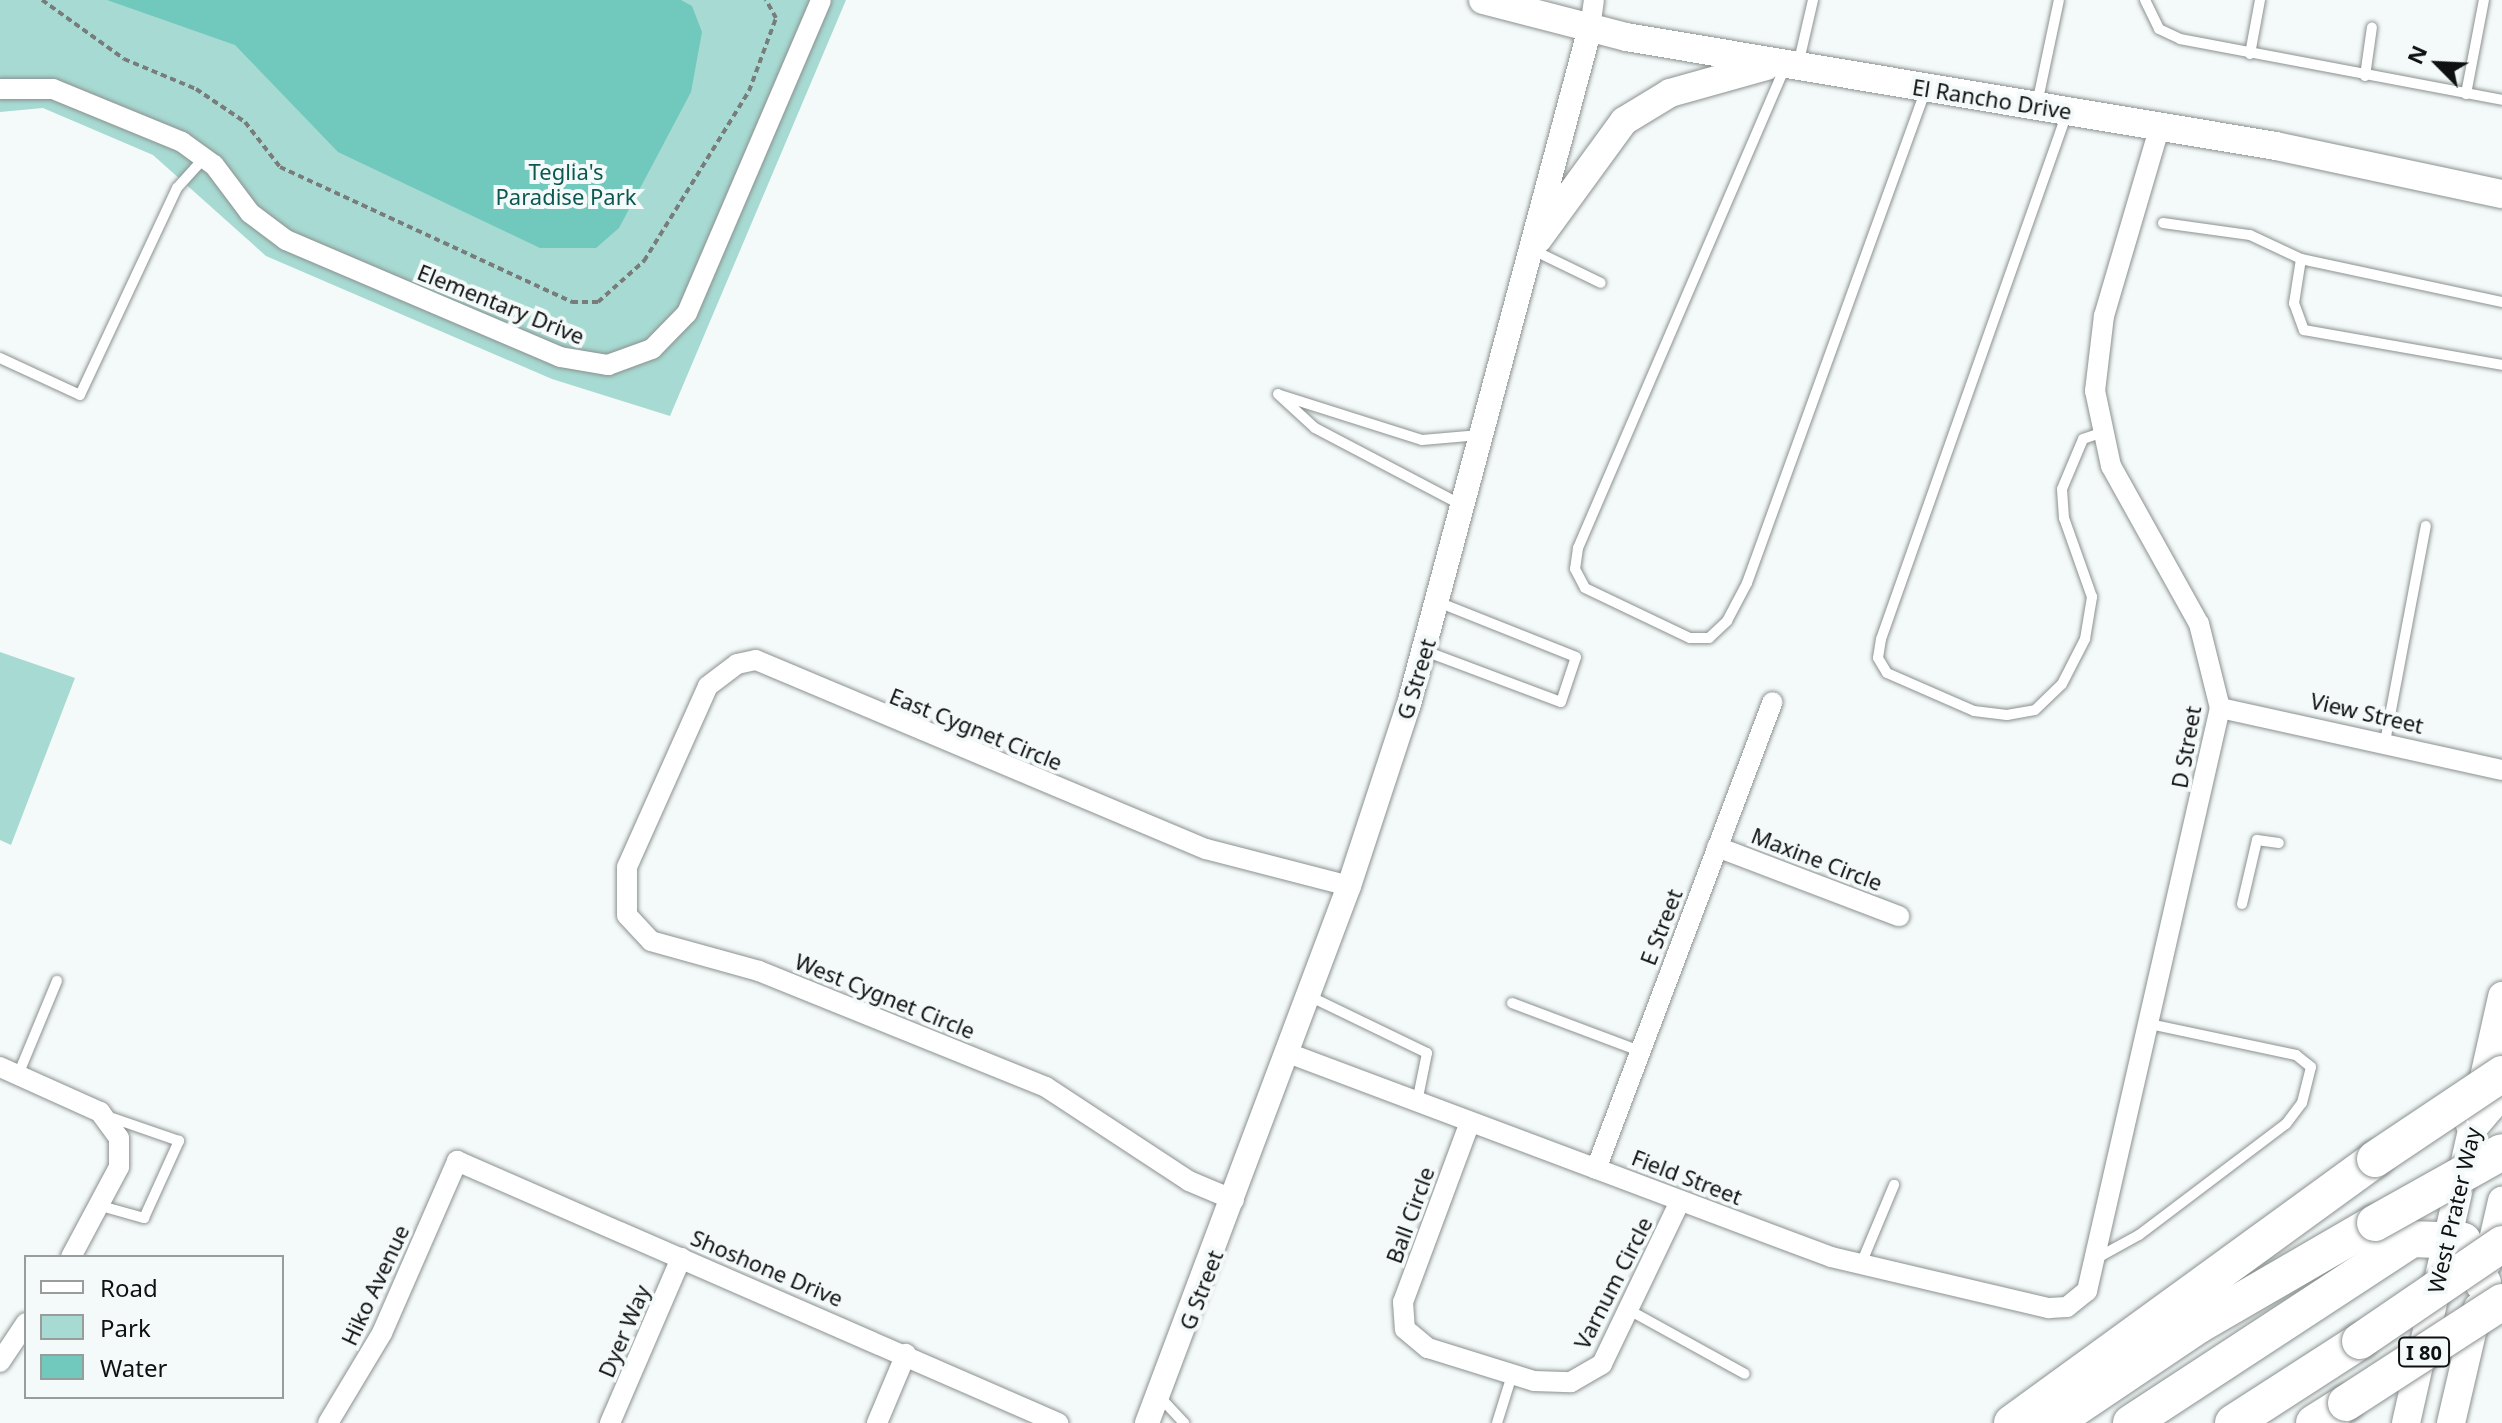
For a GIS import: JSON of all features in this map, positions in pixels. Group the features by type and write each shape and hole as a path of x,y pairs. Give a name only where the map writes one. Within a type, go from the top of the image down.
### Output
{"highway":[{"path":"2012,1423 2375,1159 2502,1074"},
{"path":"2473,1122 2502,1088"},
{"path":"2053,1423 2199,1325 2502,1152"},
{"path":"2131,1423 2393,1249 2428,1235 2447,1237 2471,1249 2492,1293"},
{"name":"I 80","path":"2233,1423 2502,1244"},
{"name":"I 80","path":"2314,1423 2346,1403 2492,1293"}],"main road":[{"name":"El Rancho Drive","path":"1483,0 1590,28 1786,65 2160,126 2502,194"},
{"path":"1536,245 1605,141 1640,109 1786,65"},
{"name":"West Prater Way","path":"2406,1423 2502,996"},
{"name":"West Prater Way","path":"2451,1423 2492,1293 2502,1201"}],"street":[{"name":"Elementary Drive","path":"0,89 53,89 205,157 250,213 286,240 560,357 608,365 634,358 687,313 821,0"},
{"name":"G Street","path":"1147,1423 1182,1341 1349,886 1425,651 1536,245 1590,28 1594,0"},
{"name":"D Street","path":"2078,1301 2097,1258 2220,708 2212,654 2121,487 2100,433 2095,391 2104,316 2160,126"},
{"name":"East Cygnet Circle","path":"659,794 708,686 737,664 756,660 1206,849 1349,886"},
{"name":"E Street","path":"1596,1169 1772,702"},
{"name":"View Street","path":"2220,708 2502,770"},
{"name":"West Cygnet Circle","path":"659,794 623,880 627,915 651,941 759,971 1046,1087 1189,1181 1234,1200"},
{"name":"Maxine Circle","path":"1717,847 1899,916"},
{"name":"Field Street","path":"1288,1053 1680,1201 1861,1264 2049,1308 2078,1301"},
{"path":"9,1071 104,1115 121,1152 101,1206 72,1255"},
{"name":"Ball Circle","path":"1404,1325 1403,1302 1470,1122"},
{"name":"Shoshone Drive","path":"457,1161 906,1354 1058,1423"},
{"name":"Hiko Avenue","path":"328,1423 382,1333 457,1161"},
{"name":"Varnum Circle","path":"1404,1325 1428,1348 1512,1375 1571,1382 1602,1364 1680,1201"},
{"name":"Dyer Way","path":"610,1423 681,1258"},
{"path":"0,1362 24,1326"},
{"path":"877,1423 906,1354"}],"lane":[{"path":"1813,0 1578,548 1575,569 1585,588 1690,638 1709,638 1718,630 1747,583 1926,89"},
{"path":"2036,107 2059,0"},
{"path":"2145,0 2147,13 2169,34 2250,54 2502,100"},
{"path":"2250,54 2260,0"},
{"path":"2466,94 2484,0"},
{"path":"2365,76 2372,27"},
{"path":"2068,112 1881,639 1878,658 1887,673 1974,711 2007,715 2035,710 2062,684 2085,639 2092,597 2064,518 2062,489 2083,439 2100,433"},
{"path":"0,358 80,395 177,188 205,157"},
{"path":"2163,223 2250,235 2301,259 2502,302"},
{"path":"1536,245 1601,283"},
{"path":"2301,259 2294,303 2304,330 2502,365"},
{"path":"1464,506 1315,428 1278,394 1422,440 1485,434"},
{"path":"2385,742 2426,526"},
{"path":"1425,651 1561,702 1576,657 1438,602"},
{"path":"2242,904 2257,840 2279,843"},
{"path":"9,1071 57,981"},
{"path":"1309,996 1427,1053 1417,1102"},
{"path":"1512,1003 1640,1051"},
{"path":"2097,1258 2139,1235 2286,1124 2302,1103 2311,1067 2296,1055 2150,1024"},
{"path":"101,1206 144,1218 179,1141 104,1115"},
{"path":"1861,1264 1894,1185"},
{"path":"1629,1310 1745,1374"},
{"path":"1497,1423 1512,1375"},
{"path":"1159,1396 1184,1423"}],"path":[{"path":"42,0 124,59 196,89 245,122 280,167 572,302 598,302 644,261 749,91 776,18 766,0"}],"green space":[{"name":"Teglia's Paradise Park","path":"0,0 846,0 670,416 552,379 266,256 153,155 43,108 0,112"},
{"path":"0,652 75,678 11,845 0,840"}],"water":[{"path":"107,0 681,0 692,6 702,32 691,92 619,228 596,248 540,248 338,152 235,45"}]}
